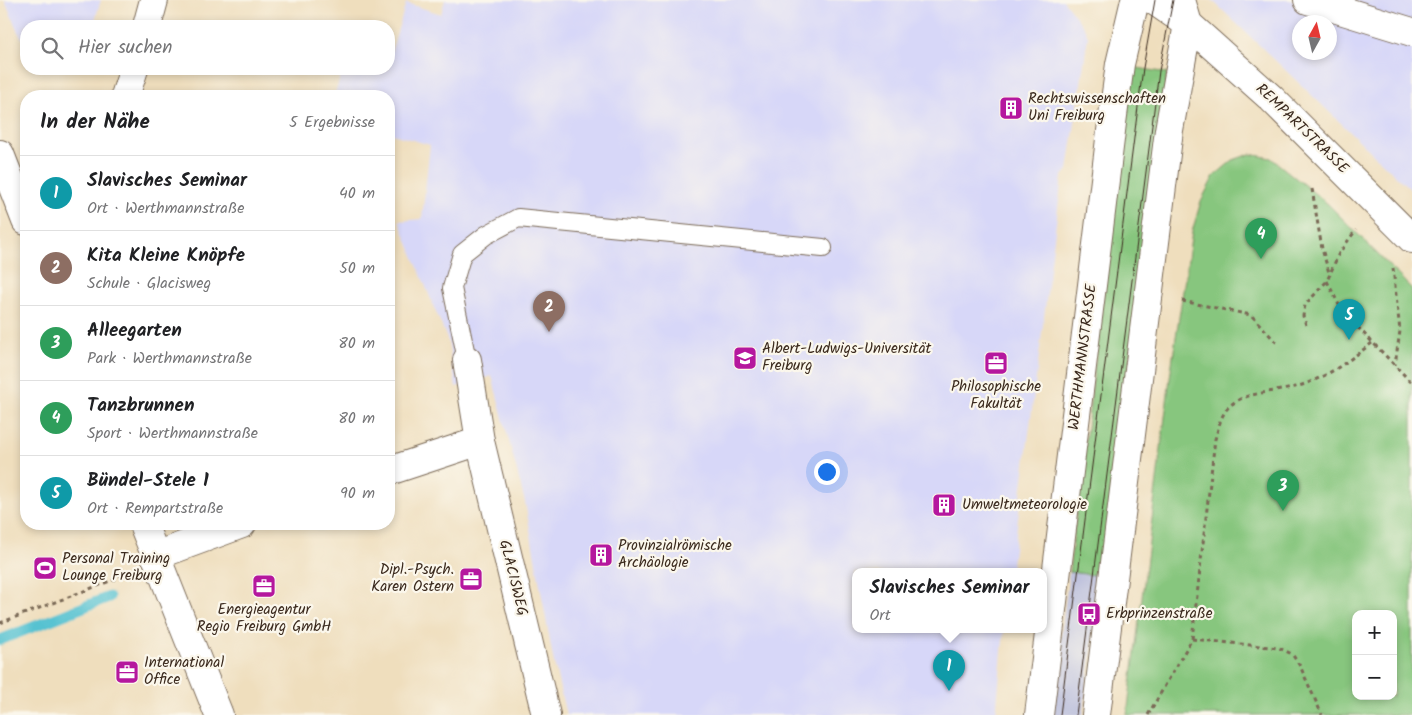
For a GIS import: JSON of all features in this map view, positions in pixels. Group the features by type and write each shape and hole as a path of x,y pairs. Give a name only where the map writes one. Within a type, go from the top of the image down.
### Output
{"street":[{"path":"149,20 154,0"},
{"name":"WERTHMANNSTRASSE","path":"1039,715 1112,123 1120,64 1135,0"},
{"name":"REMPARTSTRASSE","path":"1154,0 1185,12 1412,239"},
{"path":"1308,0 1412,32"},
{"path":"1096,715 1185,12"},
{"path":"126,90 132,75"},
{"path":"0,154 20,205"},
{"name":"GLACISWEG","path":"467,360 480,441 546,715"},
{"path":"395,469 480,441"},
{"path":"145,530 219,715"},
{"path":"156,559 227,530"}],"lane":[{"path":"467,360 452,288 462,254 486,235 518,218 823,248"}],"path":[{"path":"1312,181 1319,232 1330,277"},
{"path":"1306,325 1303,316 1305,305 1330,277 1339,253 1358,228"},
{"path":"1392,262 1400,331 1395,366"},
{"path":"1327,281 1342,311 1412,383"},
{"path":"1184,301 1251,315 1277,343"},
{"path":"1148,715 1192,639 1215,439 1223,416 1231,405 1245,397 1295,387 1333,373 1372,343"},
{"path":"0,623 156,559"},
{"path":"1192,639 1279,648 1292,654 1300,666 1322,715"}],"shaded area":[{"path":"5,0 101,0 95,20 20,20 20,35"},
{"name":"Albert-Ludwigs-Universität Freiburg","path":"445,0 1063,0 1085,29 1088,36 1068,170 1062,177 1012,568 852,568 852,633 1004,633 996,715 566,715 553,658 525,502 492,376 456,387 448,341 399,221 422,219 430,145 395,135 395,90 336,90 341,75 395,75 395,39 406,3 441,14"},
{"path":"1212,0 1412,0 1412,191"},
{"path":"1069,572 1102,576 1083,715 1051,715"}],"green space":[{"path":"1132,67 1167,73 1102,576 1069,572"},
{"path":"1250,154 1271,158 1329,205 1412,289 1412,715 1127,715 1171,370 1192,232 1201,201 1214,176 1233,160"}],"waterway":[{"path":"0,640 109,597"}],"tram line":[{"path":"1060,715 1143,68 1155,0"},
{"path":"1076,715 1159,71 1173,0"}],"place":[{"name":"Rechtswissenschaften Uni Freiburg","path":"1011,108"},
{"name":"Tanzbrunnen","path":"1261,259"},
{"name":"Kita Kleine Knöpfe","path":"549,332"},
{"name":"Bündel-Stele 1","path":"1349,340"},
{"name":"Albert-Ludwigs-Universität Freiburg","path":"745,358"},
{"name":"Philosophische Fakultät","path":"996,363"},
{"name":"Umweltmeteorologie","path":"944,505"},
{"name":"Alleegarten","path":"1283,511"},
{"name":"Provinzialrömische Archäologie","path":"601,555"},
{"name":"Personal Training Lounge Freiburg","path":"45,568"},
{"name":"Dipl.-Psych. Karen Ostern","path":"471,579"},
{"name":"Energieagentur Regio Freiburg GmbH","path":"264,586"},
{"name":"Erbprinzenstraße","path":"1089,614"},
{"name":"International Office","path":"127,672"},
{"name":"Slavisches Seminar","path":"949,691"}]}
